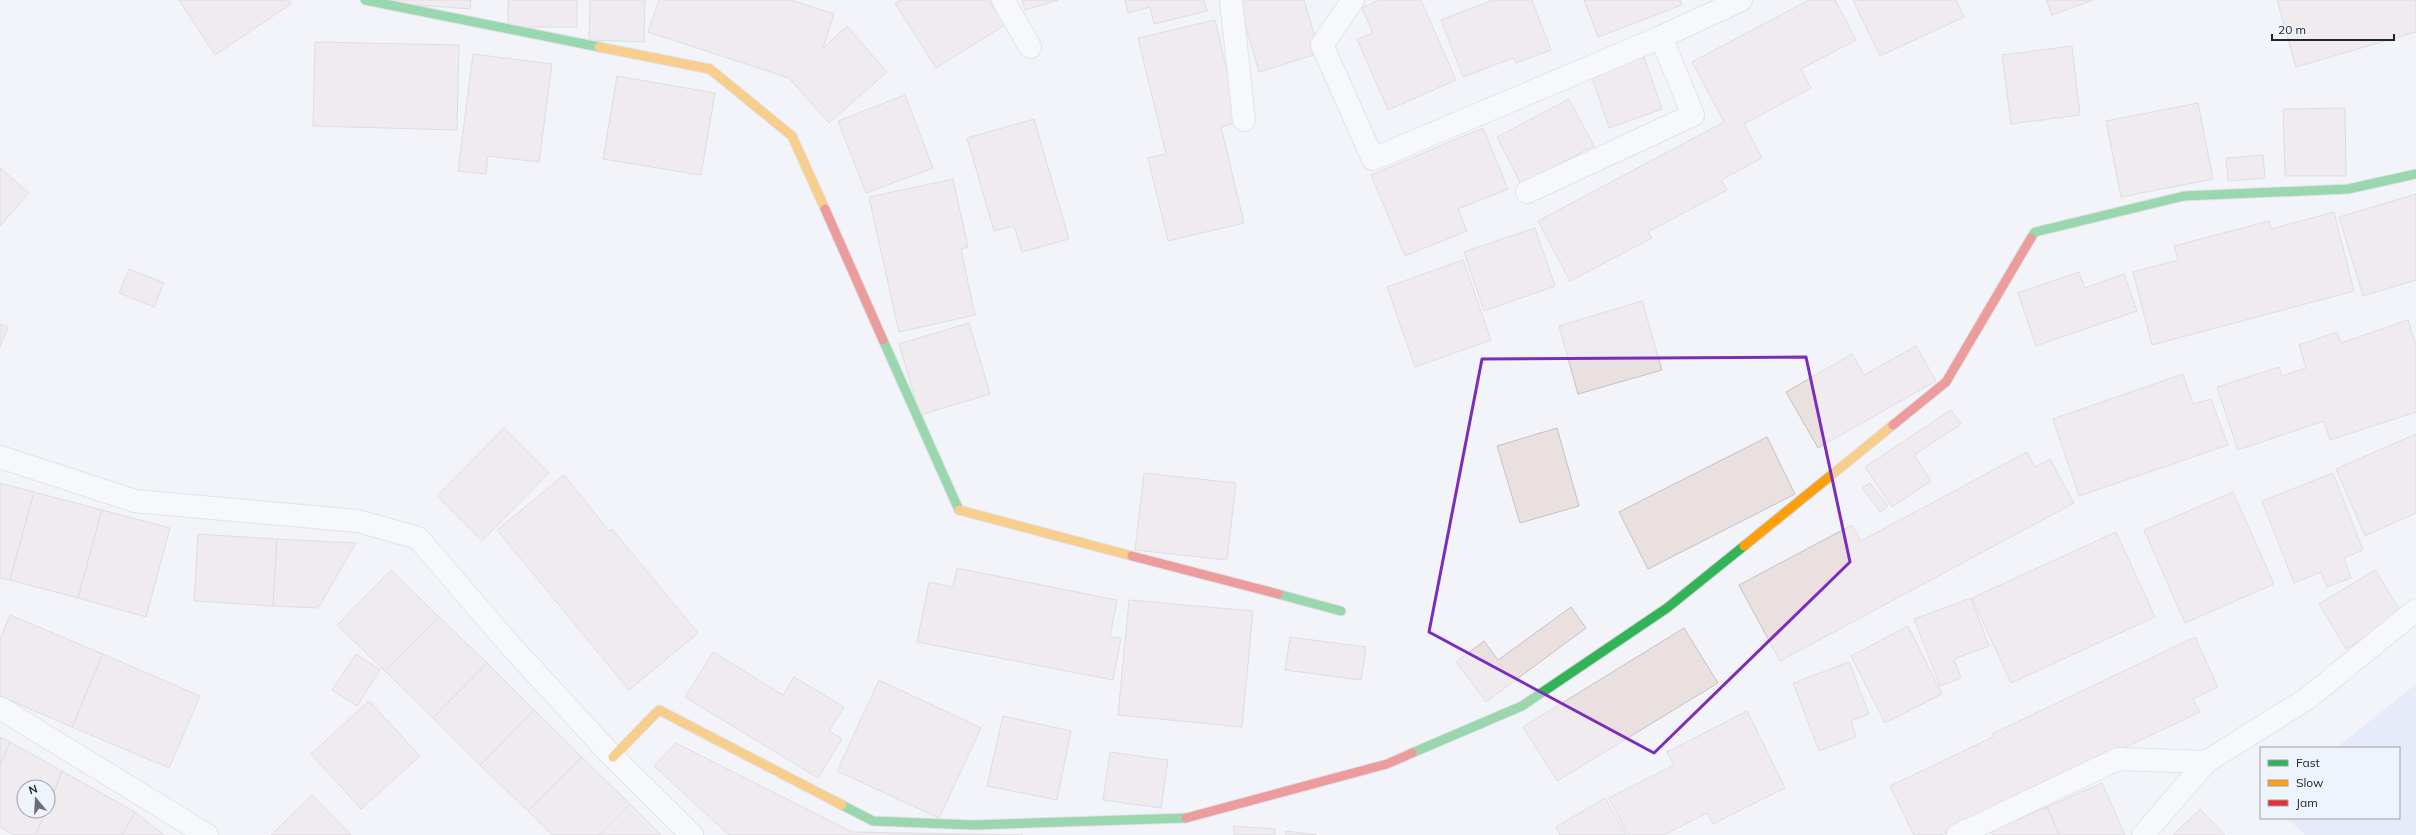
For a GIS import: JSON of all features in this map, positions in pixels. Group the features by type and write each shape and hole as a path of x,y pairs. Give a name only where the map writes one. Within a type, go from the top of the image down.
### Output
{"street":[{"path":"365,0 710,69 792,136 959,510 1341,611"},
{"path":"1003,0 1030,47"},
{"path":"1231,0 1244,120"},
{"path":"1353,0 1322,45 1373,159 1660,37 1741,0"},
{"path":"1527,192 1693,115 1660,37"},
{"path":"613,757 659,710 873,821 974,825 1187,818 1388,764 1522,706 1667,608 1946,382 2035,232 2184,196 2348,188 2416,174"},
{"path":"0,457 135,501 358,521 418,538 509,644 613,757 692,835"},
{"path":"2143,835 2206,762 2308,698 2416,610"},
{"path":"0,708 206,835"},
{"path":"1958,835 2118,760 2206,762"}],"highlighted area":[{"path":"1806,357 1850,562 1654,753 1429,632 1482,359"}],"shaded area":[{"path":"2416,684 2416,835 2305,835 2288,819 2400,819 2400,747 2337,747"}],"building":[{"path":"179,0 289,0 291,4 215,55"},
{"path":"392,0 471,0 470,9 392,3"},
{"path":"508,0 577,0 577,27 508,27"},
{"path":"590,0 645,0 644,42 589,40"},
{"path":"659,0 791,0 834,14 823,48 847,26 887,72 829,123 789,78 648,32"},
{"path":"901,0 989,0 1005,25 936,68 895,3"},
{"path":"1022,0 1058,0 1025,10"},
{"path":"1125,0 1204,0 1207,11 1154,24 1150,7 1128,13"},
{"path":"1238,0 1304,0 1320,53 1259,72"},
{"path":"1379,0 1421,0 1456,80 1388,110 1357,39 1373,33 1362,8"},
{"path":"1493,0 1532,0 1551,50 1516,63 1513,58 1463,77 1441,20"},
{"path":"1584,0 1680,0 1682,5 1598,37"},
{"path":"1809,0 1835,0 1856,40 1801,69 1811,88 1744,124 1762,158 1721,180 1727,190 1648,232 1652,238 1570,281 1538,221 1724,122 1692,62"},
{"path":"1853,0 1956,0 1964,17 1880,56"},
{"path":"2046,0 2093,0 2052,15"},
{"path":"2277,0 2416,0 2416,32 2296,67"},
{"path":"1215,20 1239,122 1221,127 1244,223 1168,241 1148,158 1166,154 1138,38"},
{"path":"315,42 459,45 457,130 313,126"},
{"path":"2072,46 2080,115 2011,124 2002,55"},
{"path":"473,54 552,64 539,162 488,156 486,174 458,171"},
{"path":"1644,57 1662,109 1609,128 1591,75"},
{"path":"617,76 715,93 701,175 603,159"},
{"path":"905,95 933,168 866,193 838,121"},
{"path":"1569,99 1594,146 1521,184 1497,137"},
{"path":"2198,103 2213,179 2121,197 2106,121"},
{"path":"2345,108 2346,176 2285,176 2283,109"},
{"path":"1034,119 1069,239 1022,252 1014,226 994,231 967,138"},
{"path":"1483,128 1508,189 1458,209 1467,231 1405,256 1371,175"},
{"path":"2263,155 2265,178 2228,181 2226,158"},
{"path":"0,168 29,193 0,226"},
{"path":"953,179 968,247 961,249 975,315 899,332 869,197"},
{"path":"2416,194 2416,280 2363,296 2339,217"},
{"path":"2334,212 2354,291 2152,345 2133,272 2178,260 2174,246 2269,221 2271,229"},
{"path":"1535,228 1555,286 1484,311 1464,252"},
{"path":"1463,260 1491,340 1415,367 1387,287"},
{"path":"129,269 164,283 154,307 119,293"},
{"path":"2079,272 2085,288 2124,274 2137,311 2036,346 2018,293"},
{"path":"1642,301 1662,370 1578,394 1559,326"},
{"path":"2408,320 2416,345 2416,412 2330,440 2324,421 2238,450 2217,387 2279,367 2282,376 2306,368 2299,345 2337,332 2341,343"},
{"path":"969,323 990,394 920,415 899,344"},
{"path":"0,324 8,327 0,347"},
{"path":"1916,346 1936,381 1818,448 1786,392 1852,354 1864,375"},
{"path":"2183,374 2193,404 2211,399 2228,445 2079,496 2053,419"},
{"path":"1951,410 1961,424 1914,455 1931,481 1892,507 1865,467"},
{"path":"504,428 549,473 482,541 437,496"},
{"path":"1557,428 1579,506 1520,523 1497,446"},
{"path":"2416,434 2416,513 2365,536 2336,469"},
{"path":"1767,437 1795,494 1648,569 1619,512"},
{"path":"2027,452 2035,467 2050,459 2074,503 1780,661 1739,585 1852,525 1861,541"},
{"path":"1144,473 1236,483 1227,560 1135,550"},
{"path":"2333,473 2363,550 2344,558 2351,578 2327,587 2321,572 2294,583 2262,501"},
{"path":"564,475 609,531 612,529 698,633 629,690 497,530"},
{"path":"0,483 34,492 10,580 0,578"},
{"path":"1870,483 1888,506 1880,512 1862,488"},
{"path":"34,492 102,510 78,598 10,580"},
{"path":"2233,492 2274,584 2185,623 2144,530"},
{"path":"102,510 170,528 146,617 78,598"},
{"path":"2116,532 2155,617 2011,683 1972,598"},
{"path":"198,534 277,539 273,606 194,601"},
{"path":"277,539 356,543 318,608 273,606"},
{"path":"957,568 1117,600 1110,637 1121,638 1113,680 917,642 929,582 953,587"},
{"path":"391,570 439,617 385,671 337,625"},
{"path":"2375,570 2403,615 2346,649 2319,604"},
{"path":"1971,598 1989,646 1954,659 1961,678 1940,686 1914,619"},
{"path":"1129,600 1253,611 1242,727 1118,715"},
{"path":"1571,607 1586,628 1486,702 1456,662 1484,641 1498,660"},
{"path":"10,615 103,654 72,727 0,696 0,639"},
{"path":"439,617 487,663 433,718 385,671"},
{"path":"1908,626 1942,694 1885,723 1851,656"},
{"path":"1684,628 1718,683 1557,781 1523,727"},
{"path":"1290,637 1366,647 1361,680 1285,670"},
{"path":"2195,637 2218,687 2193,699 2200,712 1941,835 1914,835 1890,786 1993,737 1992,734"},
{"path":"713,652 783,695 794,677 844,707 829,731 842,739 818,778 685,697"},
{"path":"103,654 200,696 169,768 72,727"},
{"path":"356,654 380,670 357,706 332,690"},
{"path":"1849,662 1869,714 1851,721 1856,737 1819,751 1793,683"},
{"path":"487,663 534,710 480,765 433,718"},
{"path":"879,680 981,728 939,818 837,771"},
{"path":"369,701 420,756 361,809 311,754"},
{"path":"534,710 582,757 528,811 480,765"},
{"path":"1747,711 1785,788 1713,824 1707,813 1664,835 1628,835 1609,798 1674,765 1667,752"},
{"path":"1003,716 1071,731 1057,800 987,786"},
{"path":"0,737 10,742 0,765"},
{"path":"10,742 62,771 56,786 56,779 16,779 16,819 43,819 36,835 14,835 0,827 0,765"},
{"path":"676,743 852,832 1023,835 729,835 654,766"},
{"path":"1110,752 1168,760 1161,808 1103,800"},
{"path":"582,757 630,804 599,835 552,835 528,811"},
{"path":"62,771 135,812 122,835 36,835 43,819 56,819 56,788"},
{"path":"2102,783 2125,835 2059,835 2047,807"},
{"path":"312,795 351,835 271,835"},
{"path":"1605,798 1626,835 1560,835 1556,827"},
{"path":"630,804 661,835 599,835"},
{"path":"2047,807 2059,835 1993,835 1991,831"},
{"path":"2200,809 2225,835 2173,835"},
{"path":"135,812 164,835 122,835"},
{"path":"1234,826 1275,829 1275,835 1234,835"},
{"path":"1286,831 1317,835 1285,835"}],"traffic: fast":[{"path":"365,0 599,47"},
{"path":"2031,238 2035,232 2184,196 2348,189 2416,174"},
{"path":"883,340 959,510"},
{"path":"1412,753 1522,706 1667,608 1744,546"},
{"path":"1278,594 1341,611"},
{"path":"842,805 873,821 974,825 1186,818"}],"traffic: slow":[{"path":"599,47 710,69 792,136 825,209"},
{"path":"1744,546 1893,425"},
{"path":"959,510 1132,556"},
{"path":"613,757 659,710 842,805"}],"traffic: jam":[{"path":"825,209 883,340"},
{"path":"1893,425 1946,382 2031,238"},
{"path":"1132,556 1278,594"},
{"path":"1186,818 1387,764 1412,753"}]}
